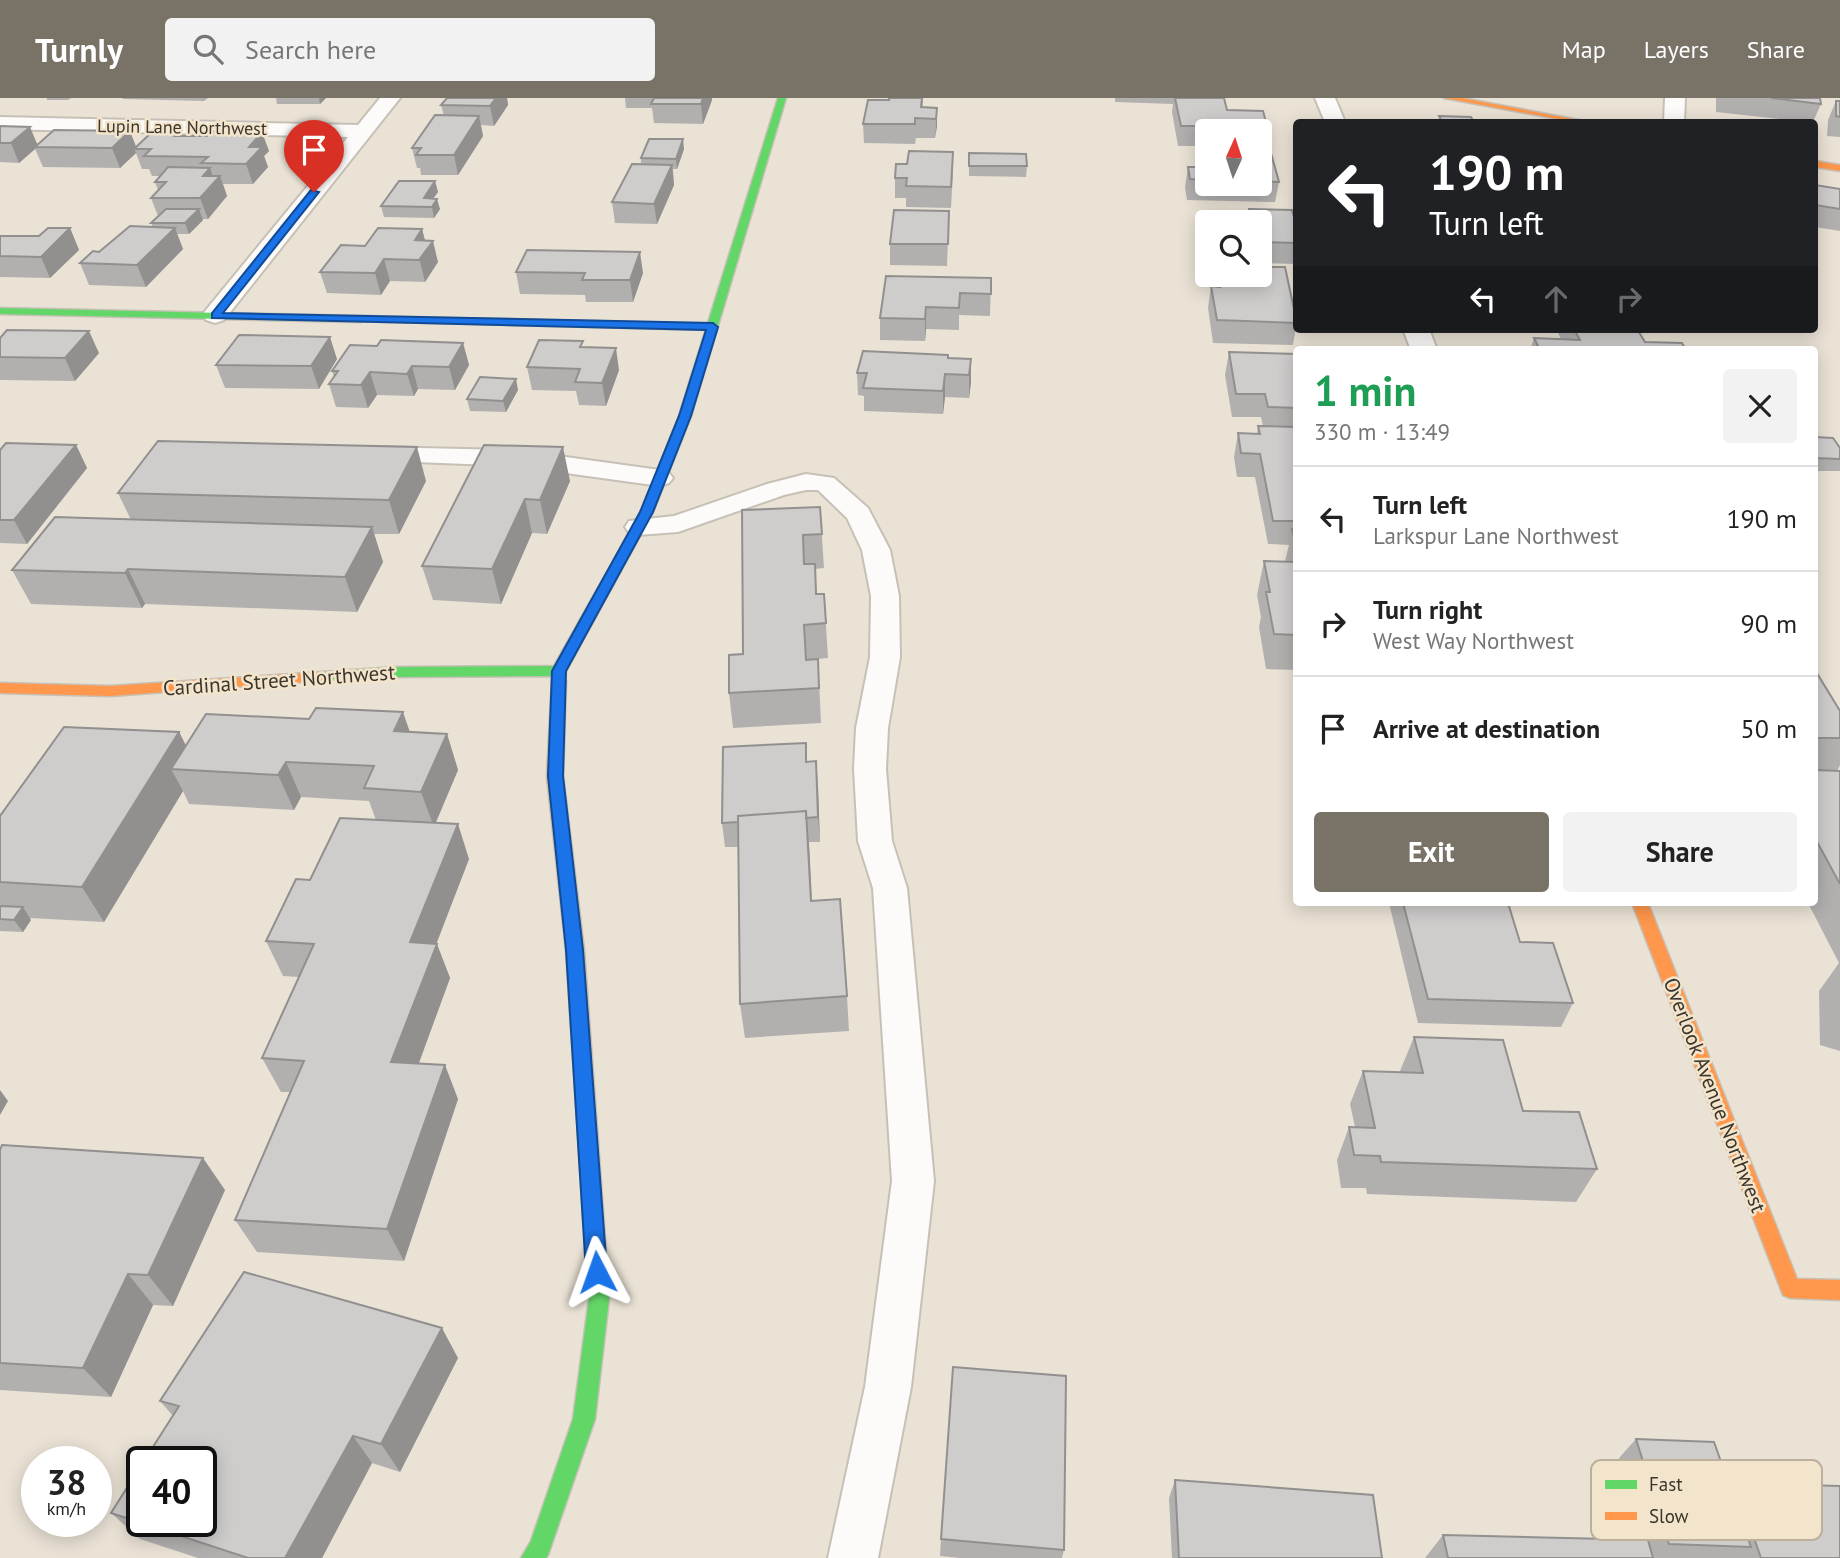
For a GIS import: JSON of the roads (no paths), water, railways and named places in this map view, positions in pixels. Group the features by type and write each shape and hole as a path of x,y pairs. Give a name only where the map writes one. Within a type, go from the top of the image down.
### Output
{"street":[{"path":"215,316 390,98"},
{"path":"533,1558 584,1419 598,1299 575,950 555,776 559,671 638,527 685,416 782,98"},
{"path":"1325,98 1334,119"},
{"path":"1448,98 1568,119"},
{"path":"1674,119 1675,98"},
{"name":"Lupin Lane Northwest","path":"0,123 364,131"},
{"path":"1818,164 1840,168"},
{"path":"0,311 713,327"},
{"name":"Cardinal Street Northwest","path":"0,688 111,691 397,672 559,671"},
{"name":"Overlook Avenue Northwest","path":"1641,906 1790,1288 1840,1290"}],"lane":[{"path":"349,454 515,458 660,478"},
{"path":"638,527 678,524 776,489 806,482 825,483 859,514 876,550 885,596 885,657 872,728 870,769 875,841 890,888 913,1181 888,1387 853,1558"}]}
